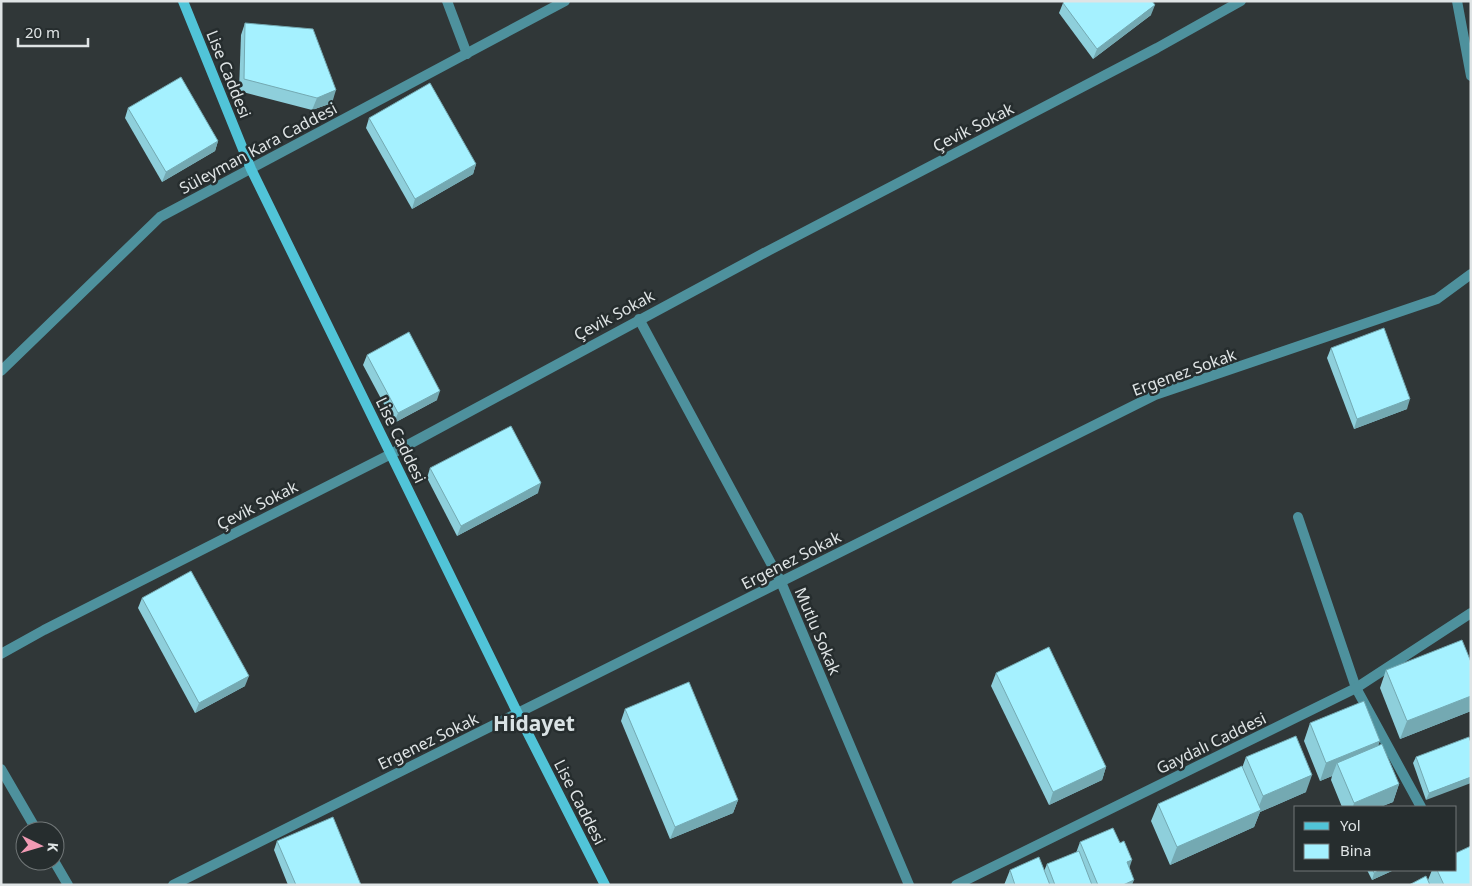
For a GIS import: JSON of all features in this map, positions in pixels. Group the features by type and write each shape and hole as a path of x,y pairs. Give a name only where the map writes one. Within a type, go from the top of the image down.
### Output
{"street":[{"name":"Lise Caddesi","path":"183,1 251,169 518,714 605,885"},
{"path":"447,1 467,54"},
{"name":"Süleyman Kara Caddesi","path":"1,371 160,218 565,1"},
{"name":"Çevik Sokak","path":"1,654 44,630 391,454 639,319 1158,48 1241,1"},
{"path":"1457,1 1471,76"},
{"name":"Ergenez Sokak","path":"173,885 1155,395 1437,299 1471,274"},
{"name":"Mutlu Sokak","path":"639,319 781,582 909,885"},
{"path":"1298,517 1356,688 1420,806"},
{"name":"Gaydalı Caddesi","path":"956,885 1356,688 1471,613"},
{"path":"1,769 31,821"},
{"path":"60,871 68,885"}],"building":[{"path":"1065,1 1152,1 1155,5 1097,49 1063,3"},
{"path":"245,23 313,29 336,90 317,98 244,79"},
{"path":"181,77 218,141 166,172 128,108"},
{"path":"430,83 476,164 415,199 369,118"},
{"path":"1384,328 1410,399 1357,419 1331,348"},
{"path":"409,332 440,391 398,413 367,355"},
{"path":"511,426 541,483 461,526 430,468"},
{"path":"191,571 249,676 199,703 142,598"},
{"path":"1462,640 1471,662 1471,696 1407,721 1386,670"},
{"path":"1049,647 1106,767 1053,792 996,673"},
{"path":"689,682 738,800 675,827 625,709"},
{"path":"1364,701 1380,741 1326,763 1310,723"},
{"path":"1296,736 1312,775 1263,796 1246,757"},
{"path":"1469,737 1471,743 1471,777 1429,793 1416,757"},
{"path":"1382,744 1399,784 1354,803 1337,763"},
{"path":"1242,766 1261,810 1177,847 1158,804"},
{"path":"333,817 361,885 296,885 277,841"},
{"path":"1113,828 1120,843 1124,841 1132,860 1127,862 1134,880 1123,885 1098,885 1080,842"},
{"path":"1471,846 1471,885 1444,885 1437,871 1457,871 1457,853"},
{"path":"1079,851 1092,885 1055,885 1047,864"},
{"path":"1039,857 1050,885 1015,885 1010,870"},
{"path":"1426,876 1430,885 1409,885"}],"district":[{"name":"Hidayet","path":"534,723"}]}
